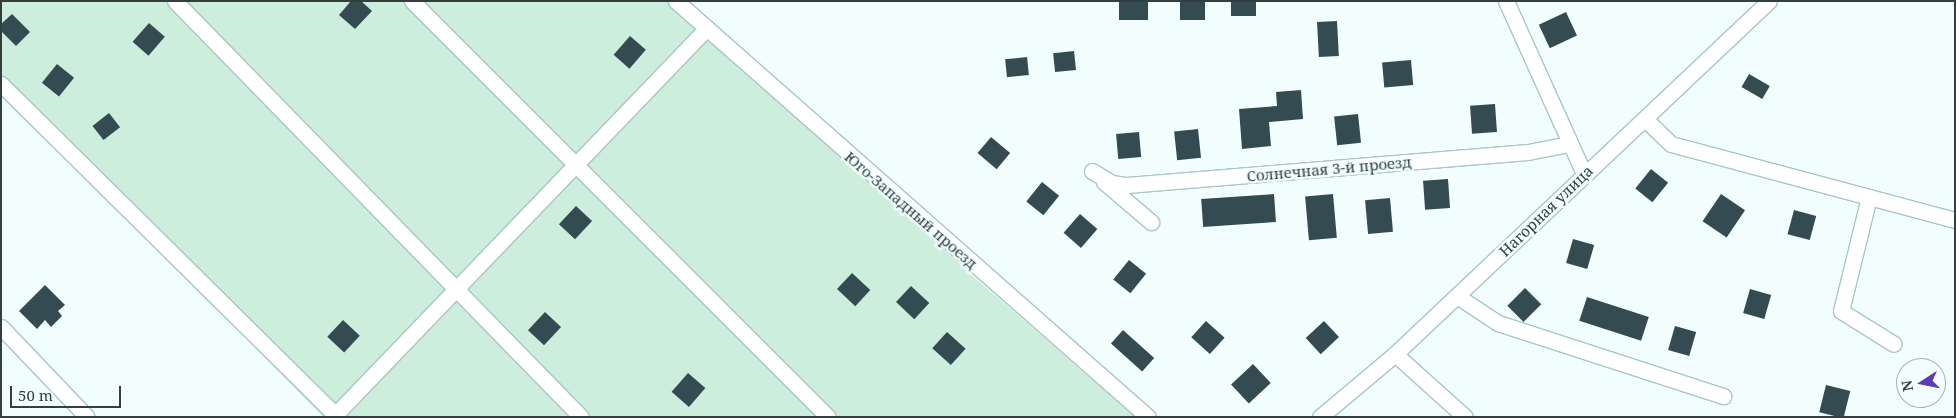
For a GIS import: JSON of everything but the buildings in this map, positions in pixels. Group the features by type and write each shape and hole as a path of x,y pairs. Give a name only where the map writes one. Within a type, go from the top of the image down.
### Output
{"street":[{"path":"175,1 581,417"},
{"path":"412,1 828,417"},
{"name":"Юго-Западный проезд","path":"676,1 1148,417"},
{"path":"1506,1 1584,174"},
{"name":"Нагорная улица","path":"1320,417 1395,354 1584,174 1645,119 1763,4"},
{"path":"1,84 335,416 706,29"},
{"path":"1645,119 1671,144 1955,220"},
{"name":"Солнечная 3-й проезд","path":"1151,222 1092,171 1112,182 1128,185 1528,152 1569,144"},
{"path":"1869,197 1841,311 1894,344"},
{"path":"1457,296 1498,323 1723,396"},
{"path":"1,327 87,417"},
{"path":"1395,354 1465,417"}],"green space":[{"path":"1,1 675,1 974,277 1135,417 323,417 1,87"}]}
